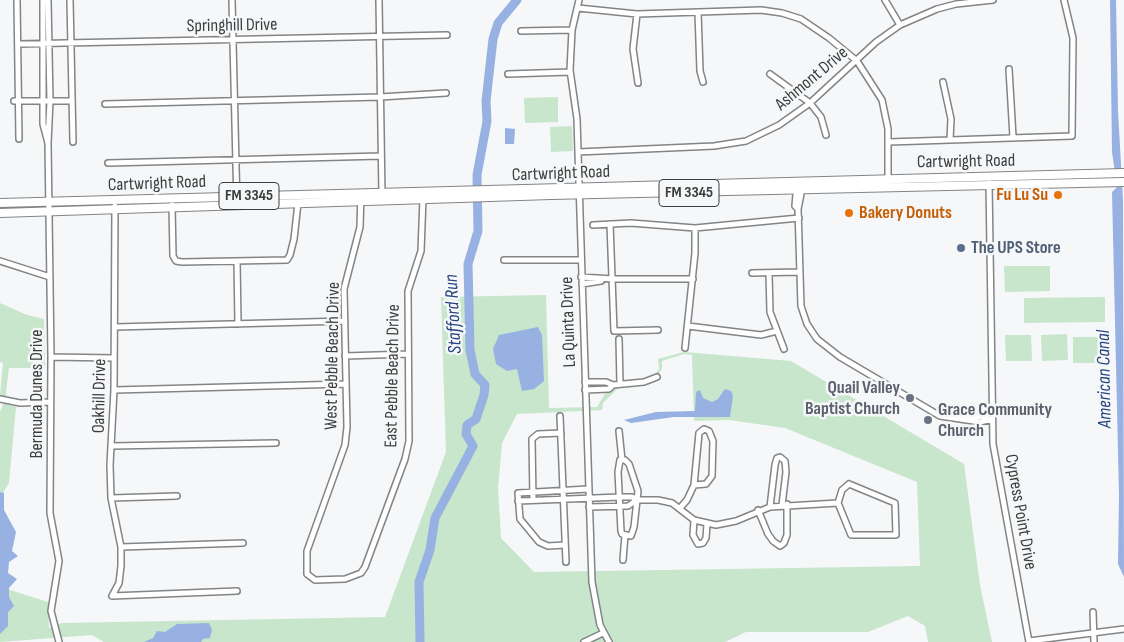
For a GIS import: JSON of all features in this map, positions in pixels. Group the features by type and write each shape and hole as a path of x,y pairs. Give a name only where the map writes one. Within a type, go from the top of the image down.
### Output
{"main road":[{"name":"Cartwright Road","path":"989,181 1124,173"},
{"name":"Cartwright Road","path":"0,203 115,200 237,206 298,205 382,201 423,196 579,191 989,181 1124,182"},
{"name":"Cartwright Road","path":"0,213 115,210 237,197 381,192 423,196"}],"street":[{"path":"17,0 17,101 20,140"},
{"name":"Bermuda Dunes Drive","path":"42,0 43,124 48,143"},
{"name":"Bermuda Dunes Drive","path":"48,0 50,101 48,211 51,357 50,513 59,561 51,611 58,642"},
{"path":"70,0 72,142"},
{"path":"232,0 237,206"},
{"path":"379,0 382,201"},
{"name":"La Quinta Drive","path":"579,0 572,30 570,72 577,119 588,489 593,593 603,633 609,642"},
{"path":"885,0 900,25"},
{"name":"Ashmont Drive","path":"578,152 714,146 746,141 779,125 810,103 876,42 900,25 937,9 956,4 993,0"},
{"path":"889,142 1072,136 1073,38 1064,0"},
{"path":"578,8 637,14 761,10 782,13 801,19 829,38 857,61 882,100 889,142 888,183"},
{"path":"698,12 700,70 703,82"},
{"path":"637,14 633,49 638,83"},
{"path":"521,31 572,30"},
{"name":"Springhill Drive","path":"18,44 447,35"},
{"path":"1009,69 1013,138"},
{"path":"508,74 570,72"},
{"path":"770,74 810,103 821,117 826,135"},
{"path":"943,82 951,119 950,140"},
{"path":"106,104 380,97 446,93"},
{"path":"17,101 72,101"},
{"path":"108,163 381,156"},
{"name":"Cypress Point Drive","path":"989,181 992,419 994,444 1029,642"},
{"path":"798,187 800,194 798,209 801,306 810,330 824,346 940,416 959,419 974,416 992,419"},
{"name":"West Pebble Beach Drive","path":"307,575 307,551 345,445 347,427 344,289 360,227 361,193"},
{"path":"172,203 173,256 176,261 287,260 294,239 298,195"},
{"name":"East Pebble Beach Drive","path":"307,575 315,580 351,578 357,576 365,567 405,459 409,441 408,291 420,252 423,196"},
{"name":"Oakhill Drive","path":"115,200 115,327 111,498 121,547 121,566 112,596 237,591"},
{"path":"593,225 631,223 695,228 799,218"},
{"path":"610,224 614,331 658,330"},
{"path":"685,348 693,279 695,228"},
{"path":"0,260 50,277"},
{"path":"504,260 580,260"},
{"path":"237,261 238,324"},
{"path":"752,273 799,272"},
{"path":"770,273 770,312 784,349"},
{"path":"581,277 613,280 693,279"},
{"path":"582,284 613,280"},
{"path":"115,327 345,321"},
{"path":"688,326 761,335 777,331"},
{"path":"619,339 620,384"},
{"path":"345,356 408,354"},
{"path":"51,357 114,358"},
{"path":"585,382 606,382 613,385 644,382 658,378"},
{"path":"114,390 345,384"},
{"path":"585,390 609,389 613,385"},
{"path":"0,399 20,403 50,402"},
{"path":"560,416 566,562"},
{"path":"680,508 687,500 694,485 699,433 704,429 709,431 713,441 712,476 706,484 694,485"},
{"path":"619,431 623,460 629,464 638,491 633,533 631,536 625,535 621,531 618,463 623,460"},
{"path":"533,500 532,439 538,434 561,433"},
{"path":"112,446 276,443"},
{"path":"758,510 773,541 780,546 784,544 787,535 785,504 786,472 785,461 780,457 777,458 774,465 770,507"},
{"path":"849,484 895,503 896,535 851,535 838,502 842,490 849,484"},
{"path":"565,545 548,546 539,542 520,520 518,501 520,492 588,489"},
{"path":"111,498 177,496"},
{"path":"518,501 632,497 637,500 665,501 680,508 694,520 708,524 731,522 758,510 785,504 838,502"},
{"path":"589,508 628,506 637,500"},
{"path":"694,520 693,536 698,544 703,543 706,538 708,524"},
{"path":"623,560 625,535"},
{"path":"121,547 243,543"},
{"path":"1093,612 1094,642"},
{"path":"1029,642 1124,629"},
{"path":"584,642 603,633"}],"green space":[{"path":"558,97 558,122 525,123 524,98"},
{"path":"572,126 573,151 551,152 550,127"},
{"path":"1004,266 1050,266 1050,291 1005,292"},
{"path":"546,295 549,408 597,407 606,392 615,387 649,382 659,369 658,359 684,352 791,361 964,464 980,585 992,642 928,642 925,626 908,616 868,632 746,632 725,642 104,642 92,635 0,642 0,513 4,588 48,602 49,628 62,623 385,617 446,452 441,297","holes":["684,354 692,355 694,421 729,420 785,428 917,482 920,566 534,572 501,538 498,488 502,443 517,414 602,410 603,403 618,388 650,384 662,369 662,361"]},
{"path":"1105,297 1105,322 1024,323 1024,298"},
{"path":"0,303 27,315 44,319 45,368 9,368 6,392 8,405 16,407 9,483 0,498 0,412 3,404 0,395 3,363 0,362"},
{"path":"1067,334 1068,360 1042,361 1041,335"},
{"path":"1005,335 1031,335 1032,361 1006,361"},
{"path":"1073,337 1099,337 1099,363 1073,363"}],"water":[{"name":"American Canal","path":"1110,0 1116,0 1118,111 1123,200 1124,577 1118,564 1119,495 1112,192 1117,187 1112,152"},
{"path":"505,128 515,129 514,144 505,144"},
{"path":"538,327 542,335 544,381 534,389 522,391 517,369 507,371 496,364 493,349 499,335"},
{"path":"725,389 731,391 733,396 730,417 674,417 631,423 624,420 656,412 695,411 696,392 700,390 703,398 712,402 718,399"},
{"path":"0,492 4,493 4,510 16,532 12,551 18,556 9,562 8,573 17,579 9,588 9,597 14,606 8,612 8,626 0,634"},
{"path":"209,623 212,630 210,638 203,639 201,642 144,642 153,638 157,631 165,632 177,624"}],"waterway":[{"name":"Stafford Run","path":"420,642 419,582 430,550 435,518 473,446 466,434 467,425 476,419 484,395 485,385 475,374 470,350 468,264 478,231 477,175 487,121 486,101 493,39 498,23 517,0"}],"place":[{"name":"Fu Lu Su","path":"1058,195"},
{"name":"Bakery Donuts","path":"849,213"},
{"name":"The UPS Store","path":"961,248"},
{"name":"Quail Valley Baptist Church","path":"910,398"},
{"name":"Grace Community Church","path":"928,420"}]}
